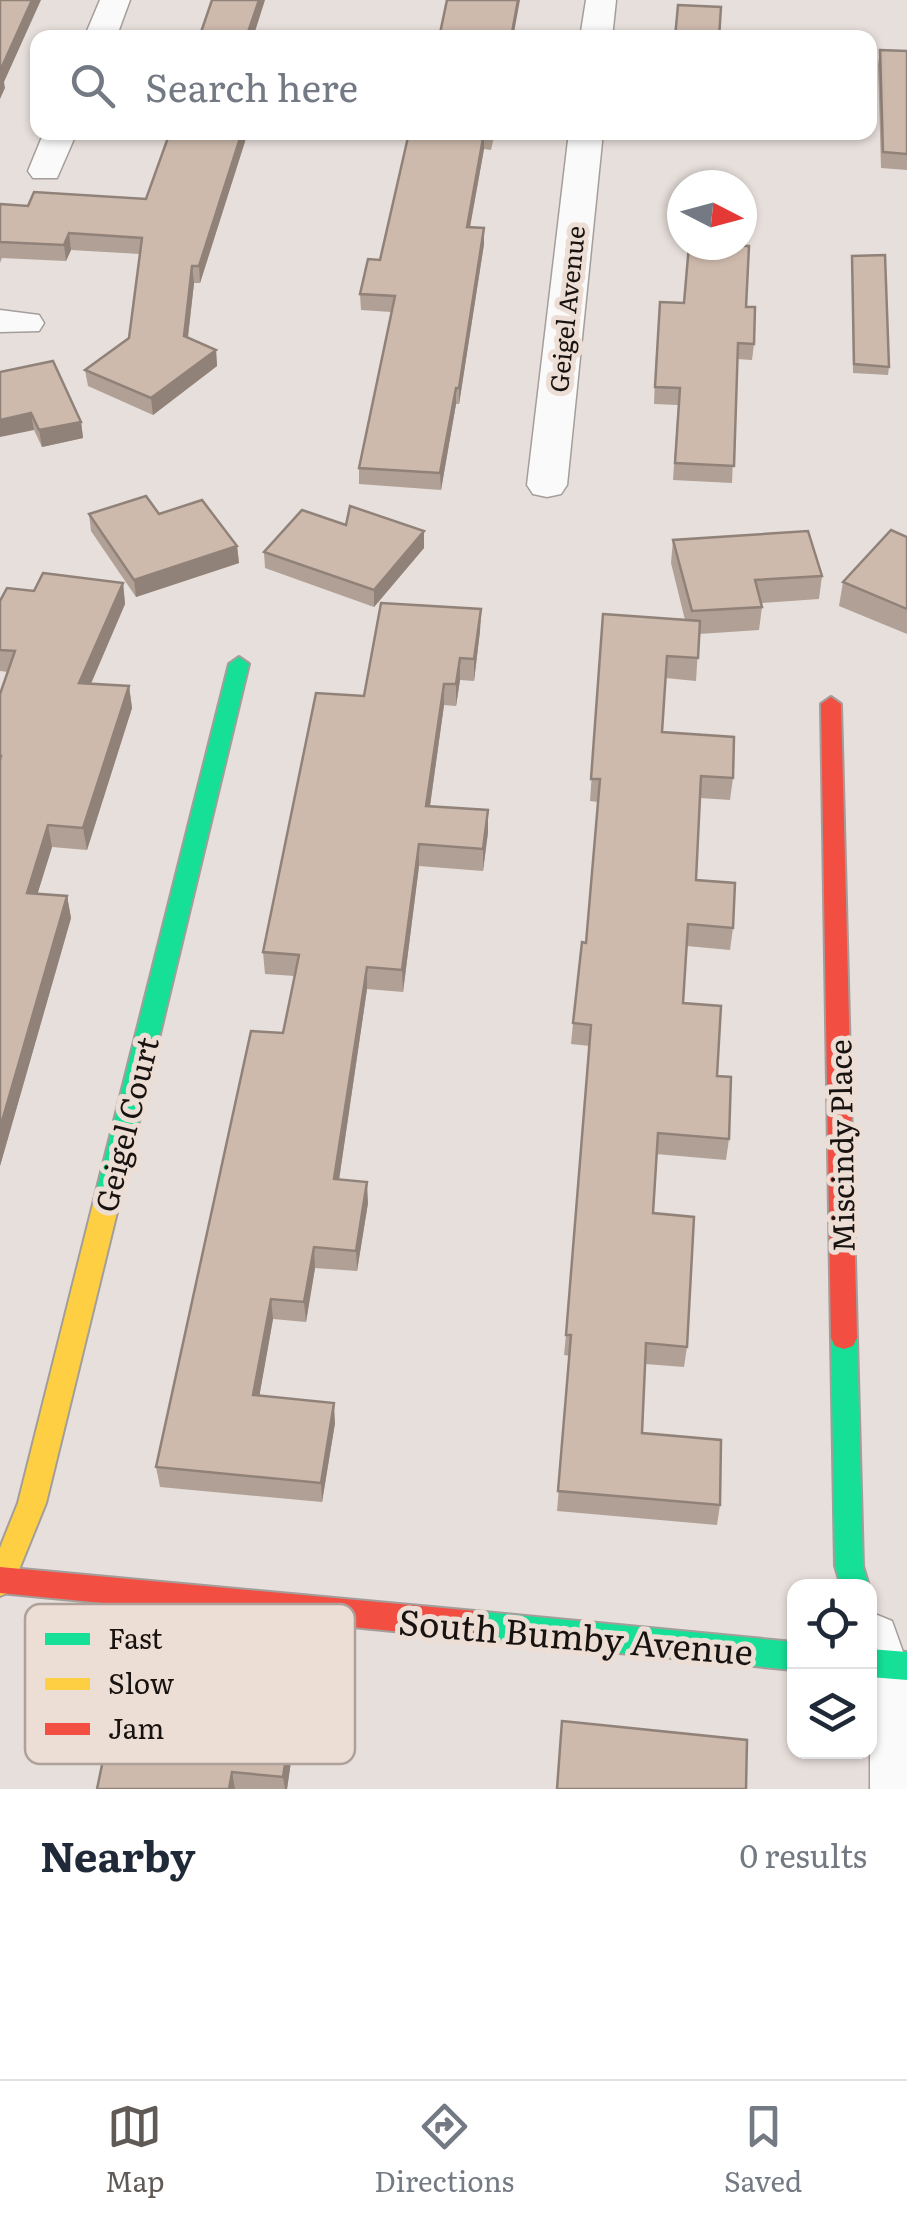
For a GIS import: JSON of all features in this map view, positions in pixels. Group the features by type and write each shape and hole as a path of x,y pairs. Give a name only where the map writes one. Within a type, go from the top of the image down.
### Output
{"street":[{"path":"103,30 115,0"},
{"path":"597,30 600,0"},
{"path":"45,172 58,140"},
{"name":"Geigel Avenue","path":"547,485 585,140"},
{"name":"Geigel Court","path":"0,1581 32,1502 239,664"},
{"name":"Miscindy Place","path":"832,704 852,1579"},
{"name":"South Bumby Avenue","path":"0,1581 243,1604"},
{"name":"South Bumby Avenue","path":"355,1615 787,1655"},
{"path":"880,1658 901,1754 902,1789"}],"building":[{"path":"0,0 32,0 0,71"},
{"path":"212,0 259,0 249,30 202,30"},
{"path":"447,0 518,0 512,30 441,30"},
{"path":"678,5 721,7 720,30 676,30"},
{"path":"880,50 907,51 907,154 883,152"},
{"path":"167,140 239,140 199,266 192,266 184,336 216,350 151,398 85,370 129,338 142,238 69,233 64,245 0,242 0,204 28,206 34,192 146,199"},
{"path":"407,140 483,140 467,227 484,228 459,388 440,473 359,468 395,296 360,294 368,259 380,260"},
{"path":"885,255 889,367 854,364 852,256"},
{"path":"688,260 748,260 746,307 755,307 754,344 738,343 734,466 675,463 680,388 655,387 660,302 684,303"},
{"path":"53,361 81,422 39,430 31,413 0,420 0,372"},
{"path":"146,496 159,514 202,500 237,546 134,580 89,514"},
{"path":"350,506 424,531 374,590 264,552 302,510 346,525"},
{"path":"891,530 907,537 907,609 843,582"},
{"path":"808,531 822,576 755,580 762,607 692,611 673,540"},
{"path":"43,573 123,583 79,683 129,686 83,828 48,825 27,893 67,896 0,1128 0,694 15,651 0,650 0,601 7,588 34,591"},
{"path":"381,603 481,609 474,659 460,658 456,684 444,684 426,806 488,810 483,849 419,844 402,970 367,967 334,1179 367,1182 356,1251 314,1247 304,1302 271,1299 253,1395 334,1403 321,1483 156,1467 251,1031 283,1033 299,955 263,952 316,693 364,696"},
{"path":"603,614 700,621 698,658 667,656 662,732 734,737 733,778 701,776 696,880 735,883 733,928 688,924 683,1003 721,1006 717,1076 731,1077 729,1139 658,1133 653,1213 694,1217 687,1347 646,1343 642,1433 721,1440 720,1505 558,1491 571,1335 566,1335 591,1025 573,1023 582,942 586,943 600,779 591,779"},
{"path":"562,1721 747,1740 746,1789 557,1789"},
{"path":"102,1764 285,1764 283,1777 232,1772 229,1789 97,1789"}],"traffic: fast":[{"path":"107,1200 239,664"},
{"path":"844,1338 849,1566 853,1579"},
{"path":"475,1625 787,1655"},
{"path":"877,1664 907,1666"}],"traffic: slow":[{"path":"0,1583 32,1503 107,1200"}],"traffic: jam":[{"path":"831,704 844,1338"},
{"path":"0,1580 253,1604"},
{"path":"355,1614 475,1625"}]}
